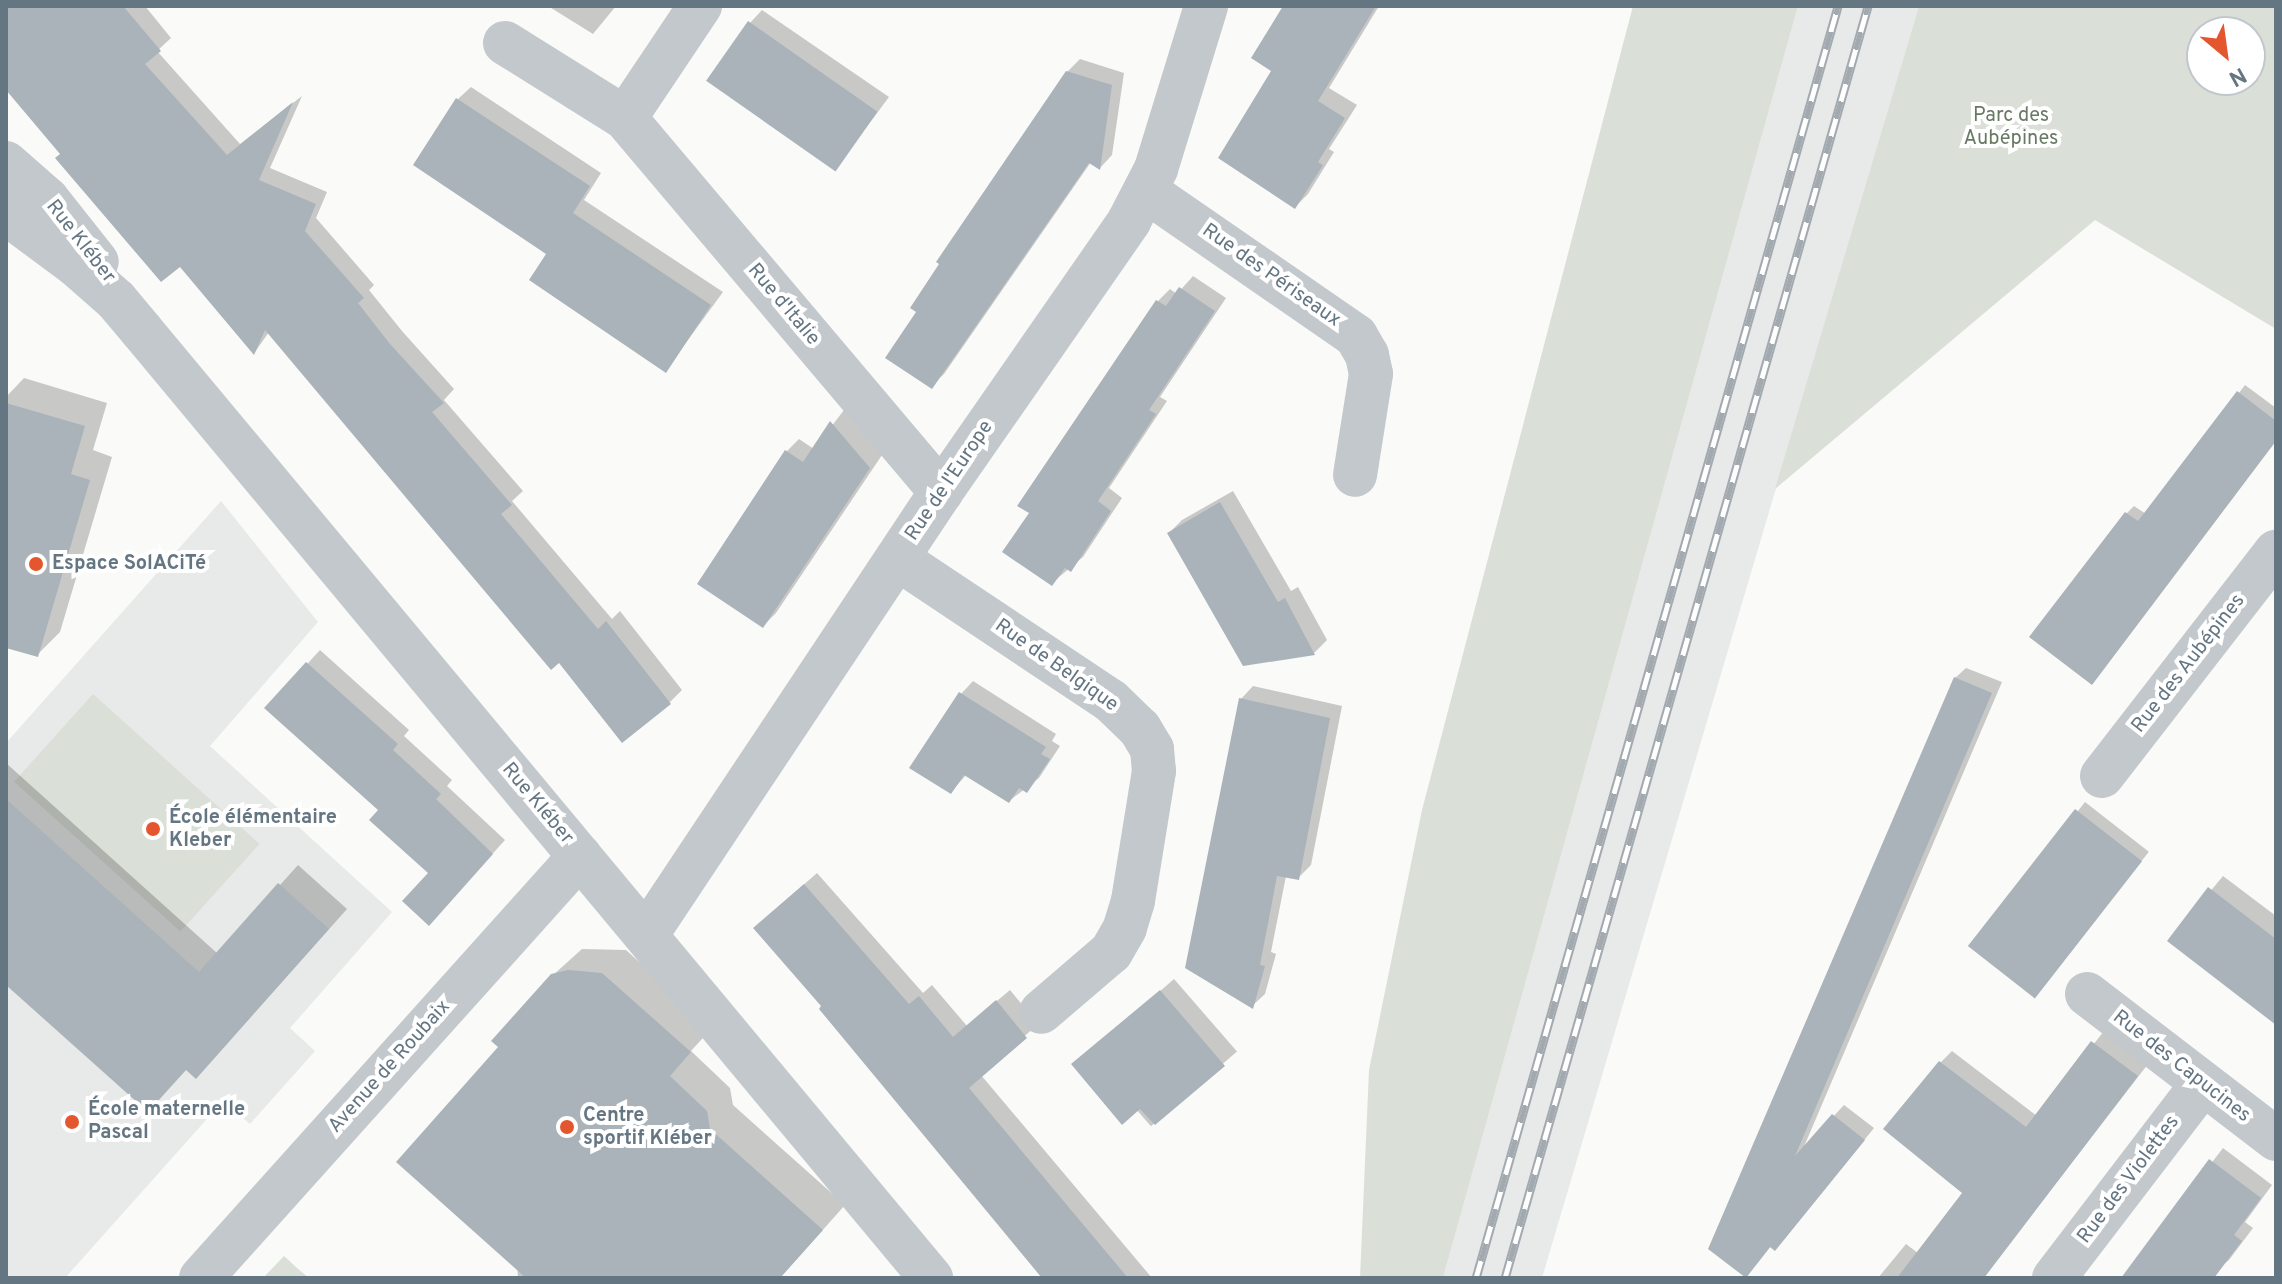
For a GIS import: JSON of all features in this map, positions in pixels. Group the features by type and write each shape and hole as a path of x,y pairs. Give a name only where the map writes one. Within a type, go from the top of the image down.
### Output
{"street":[{"path":"625,118 700,6"},
{"name":"Rue de l'Europe","path":"647,934 941,492 1106,255 1146,191 1206,6"},
{"name":"Rue d'Italie","path":"505,43 625,118 941,492"},
{"name":"Rue Kléber","path":"6,163 28,179 73,229 142,331"},
{"name":"Rue des Périseaux","path":"1146,191 1356,336 1367,355 1371,374 1355,475"},
{"name":"Rue Kléber","path":"6,213 116,300 931,1278"},
{"name":"Rue des Aubépines","path":"2102,776 2276,552"},
{"name":"Rue de Belgique","path":"898,559 1111,701 1140,729 1152,749 1154,771 1133,901 1125,928 1111,952 1041,1012"},
{"name":"Avenue de Roubaix","path":"201,1278 580,856"},
{"name":"Rue des Capucines","path":"2087,994 2276,1139"},
{"name":"Rue des Violettes","path":"2054,1278 2203,1083"}],"shaded area":[{"path":"1798,6 1919,6 1542,1278 1443,1278"},
{"name":"École élémentaire Kleber","path":"221,501 318,622 210,746 392,912 290,1028 315,1051 250,1124 223,1101 65,1278 6,1278 6,743"}],"green space":[{"path":"1633,6 1798,6 1443,1278 1360,1278 1369,1070 1422,810"},
{"name":"Parc des Aubépines","path":"1919,6 2276,6 2276,329 2095,220 1775,489"},
{"path":"93,694 259,844 181,932 14,782"},
{"path":"284,1256 297,1268 309,1278 263,1278"}],"building":[{"path":"6,6 123,6 161,51 145,64 227,155 293,102 259,180 316,204 305,231 364,298 358,303 390,344 444,403 432,412 512,505 501,514 598,629 606,621 671,704 622,743 559,663 551,670 265,330 254,355 180,267 161,282 55,158 60,154 6,90"},
{"path":"1283,6 1376,6 1318,101 1345,118 1318,162 1323,165 1295,209 1218,158 1271,71 1251,58"},
{"path":"748,21 877,112 836,171 706,81"},
{"path":"1066,71 1112,85 1100,170 1089,163 932,389 885,358 916,312 910,308 939,264 936,262"},
{"path":"456,98 590,186 573,213 711,305 666,373 529,280 546,254 413,165"},
{"path":"1179,287 1215,311 1149,410 1156,414 1098,501 1111,511 1071,572 1065,568 1052,586 1002,552 1029,513 1017,506 1156,300 1166,306"},
{"path":"2237,391 2276,421 2276,441 2092,685 2029,637 2125,512 2138,521"},
{"name":"Espace SolACiTé","path":"6,403 85,426 71,474 90,480 38,657 6,648"},
{"path":"830,421 870,468 763,628 697,584 785,450 803,462"},
{"path":"1220,502 1278,602 1285,598 1315,655 1243,666 1167,533"},
{"path":"306,662 398,744 393,750 441,794 436,799 493,854 429,926 402,901 428,873 369,820 378,810 264,708"},
{"path":"1954,677 1992,693 1795,1156 1832,1114 1865,1140 1775,1251 1770,1247 1746,1278 1708,1249"},
{"path":"959,692 1046,747 1041,754 1050,759 1027,793 1019,788 1009,803 964,775 951,794 909,768"},
{"path":"1239,698 1330,718 1299,880 1277,876 1260,965 1265,966 1253,1009 1185,968"},
{"path":"6,799 199,972 278,883 329,929 196,1079 186,1070 148,1112 6,985"},
{"path":"2075,809 2142,861 2035,998 1968,946"},
{"path":"804,884 909,1004 919,996 953,1037 996,1000 1027,1038 969,1088 1128,1278 1042,1278 819,1009 821,1006 753,928"},
{"path":"2208,887 2276,939 2276,1025 2167,941"},
{"name":"Centre sportif Kléber","path":"568,970 602,973 691,1052 670,1076 707,1111 710,1129 823,1230 780,1278 526,1278 396,1162 498,1047 491,1041 551,974"},
{"path":"1160,990 1225,1066 1155,1125 1140,1109 1122,1125 1071,1064"},
{"path":"2091,1041 2138,1076 1984,1278 1897,1278 1962,1193 1883,1129 1939,1061 2026,1127"},
{"path":"2209,1159 2261,1198 2234,1235 2242,1241 2214,1278 2121,1278"}],"railway":[{"path":"1476,1278 1838,6"},
{"path":"1505,1278 1868,6"}],"place":[{"name":"Espace SolACiTé","path":"36,564"},
{"name":"École élémentaire Kleber","path":"153,829"},
{"name":"École maternelle Pascal","path":"72,1122"},
{"name":"Centre sportif Kléber","path":"567,1127"}]}
